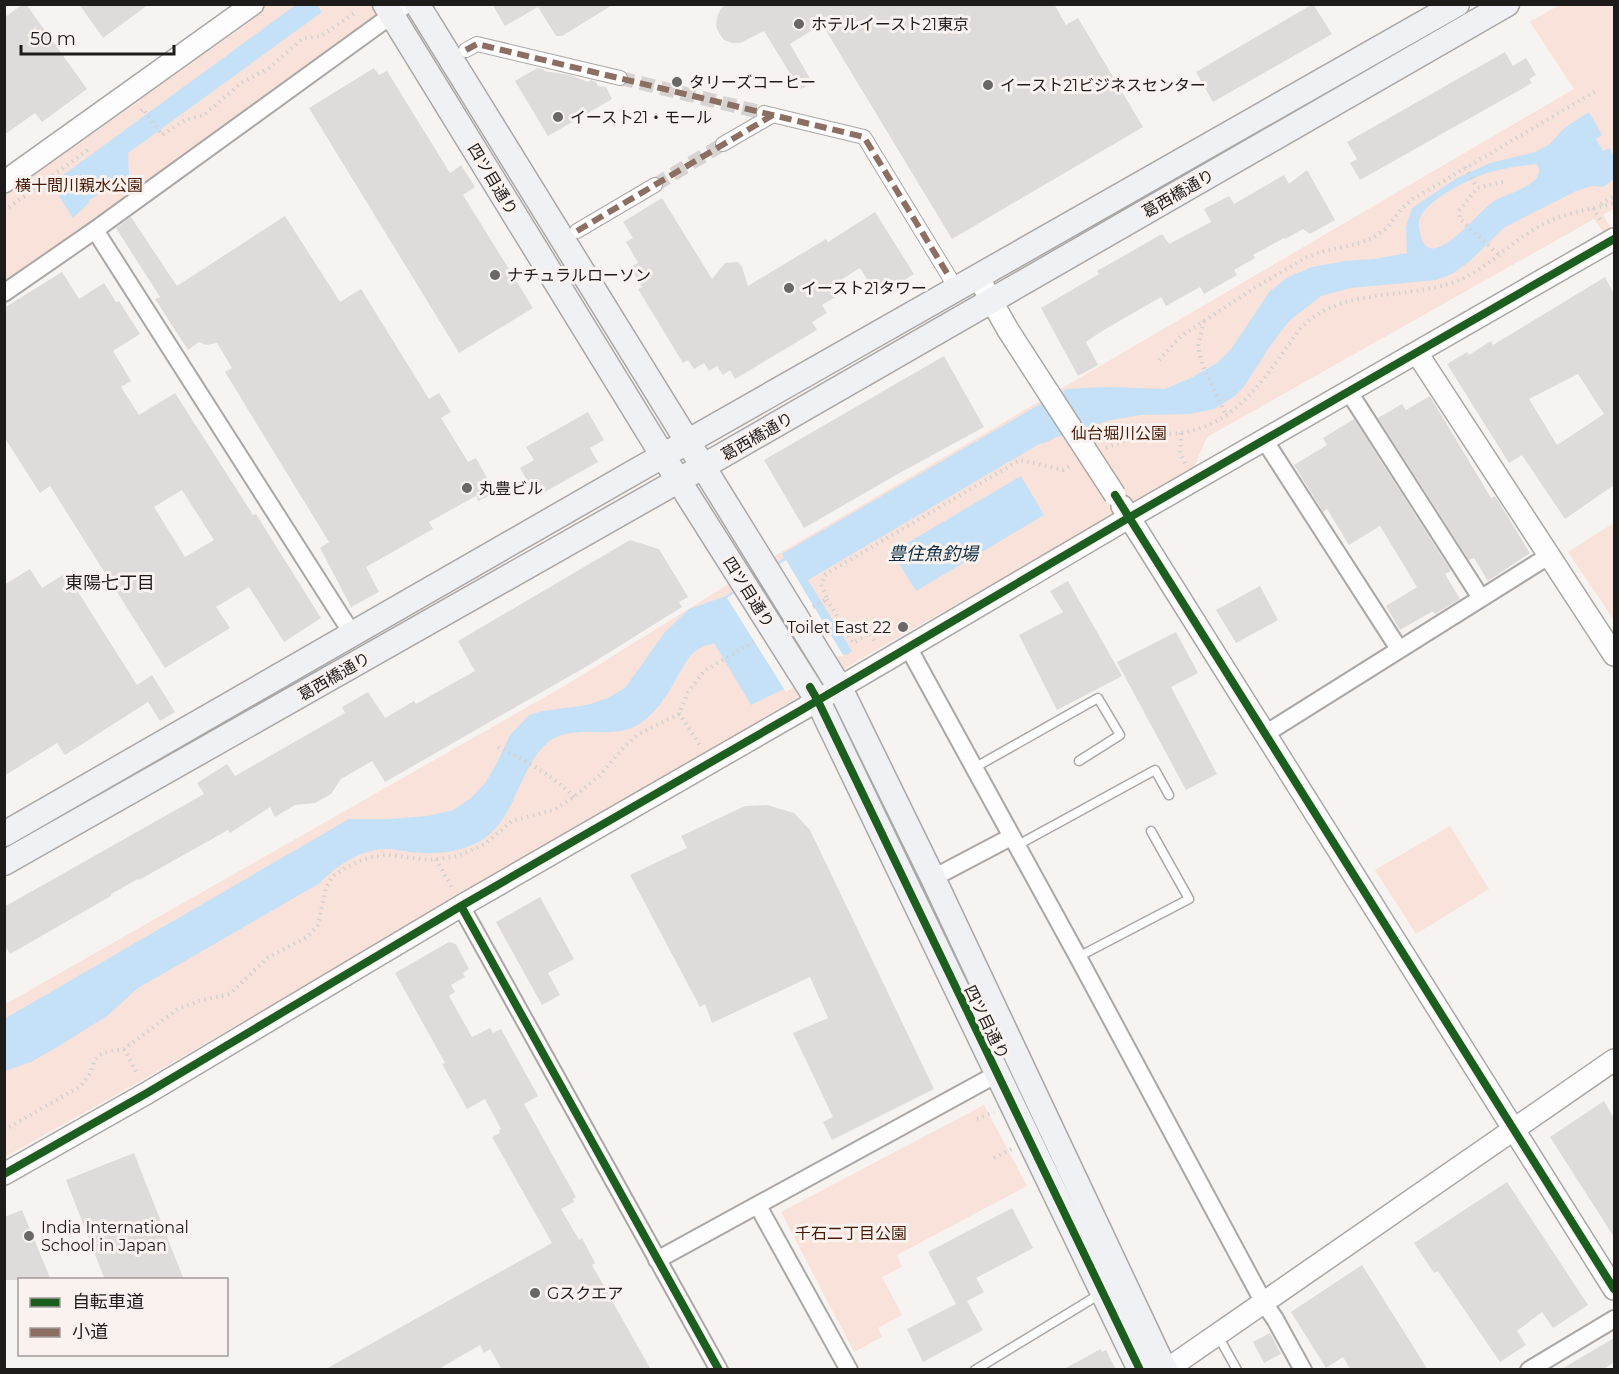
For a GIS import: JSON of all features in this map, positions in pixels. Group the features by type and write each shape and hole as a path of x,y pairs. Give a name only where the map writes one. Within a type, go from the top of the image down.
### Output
{"main road":[{"name":"四ツ目通り","path":"417,4 835,681 933,878 1166,1370"},
{"name":"葛西橋通り","path":"4,834 1457,4"},
{"name":"葛西橋通り","path":"4,863 678,481 1507,4"},
{"name":"四ツ目通り","path":"393,8 678,481 814,694 1140,1370"}],"street":[{"path":"4,183 253,4"},
{"path":"4,293 95,230 393,8"},
{"path":"466,50 477,44 620,78"},
{"path":"723,144 768,114 864,137 950,278"},
{"path":"577,231 655,185"},
{"path":"95,230 353,635"},
{"path":"4,1174 147,1093 452,901 711,763 835,681 886,660 1614,239"},
{"path":"978,277 1050,395 1130,517 1614,1289"},
{"path":"1417,353 1614,655"},
{"path":"1349,392 1481,598"},
{"path":"1265,441 1399,650"},
{"path":"1265,734 1550,555"},
{"path":"908,647 1264,1303 1303,1370"},
{"path":"933,878 1014,842"},
{"path":"452,901 719,1370"},
{"path":"1166,1370 1614,1060"},
{"path":"657,1260 997,1074"},
{"path":"758,1206 849,1370"},
{"path":"1529,1370 1614,1319"}],"lane":[{"path":"974,768 1098,698 1120,735 1079,761"},
{"path":"1014,842 1155,770 1169,795"},
{"path":"1078,957 1189,899 1151,831"},
{"path":"975,1370 1103,1292"},
{"path":"1217,1334 1237,1370"}],"path":[{"path":"134,116 143,109 162,135 185,120 204,116 241,83 269,68 302,39 321,36 357,12"},
{"path":"1160,360 1181,336 1256,287 1305,258 1374,237 1387,228 1402,208 1413,199 1596,91"},
{"path":"4,211 97,143"},
{"path":"1465,167 1477,188"},
{"path":"1498,254 1460,219 1459,211 1477,188 1506,181"},
{"path":"1598,206 1614,196"},
{"path":"1105,449 1143,436 1181,433 1200,428 1241,405 1300,329 1317,313 1336,304 1436,288 1455,282 1483,267 1523,236 1551,220 1614,202"},
{"path":"1204,321 1198,347 1202,364 1225,412"},
{"path":"1181,433 1180,453 1194,481"},
{"path":"886,660 870,633 853,643 827,599 821,584 825,575 1020,460 1063,470 1079,461"},
{"path":"822,602 827,599"},
{"path":"4,1130 81,1086 99,1055 124,1049 178,1009 198,1001 230,994 267,958 313,931 318,925 326,888 332,878 345,868 376,856 436,859 467,853 494,838 512,821 554,810 574,797 601,774 624,747 639,734 674,718 700,676 722,660"},
{"path":"679,713 711,763"},
{"path":"498,747 537,766 559,782 574,797"},
{"path":"436,859 453,891 452,901"},
{"path":"124,1049 147,1093"},
{"path":"977,1119 998,1110"},
{"path":"994,1158 1015,1147"}],"green space":[{"name":"横十間川親水公園","path":"267,5 394,5 5,284 4,192"},
{"name":"仙台堀川公園","path":"1559,5 1614,5 1614,209 1603,215 1611,228 1603,232 1594,219 1207,437 1193,469 857,661 712,749 137,1083 5,1157 4,1005 566,685 756,567 1574,89 1530,22"},
{"path":"1614,523 1614,620 1568,552"},
{"path":"1450,826 1489,889 1416,934 1375,870"},
{"name":"千石二丁目公園","path":"984,1105 1027,1186 897,1255 902,1267 882,1277 902,1315 878,1328 882,1337 854,1352 781,1212"}],"water":[{"path":"297,4 317,5 322,12 128,153 129,175 88,201 89,203 73,218 51,184"},
{"path":"1589,112 1602,135 1596,139 1603,151 1610,148 1614,157 1614,179 1603,187 1592,186 1576,191 1505,227 1470,261 1452,274 1436,280 1351,288 1321,296 1289,321 1235,396 1214,409 1190,414 1140,415 1111,420 1041,443 808,580 852,651 847,655 838,653 786,688 751,705 714,643 701,648 689,657 661,703 642,722 623,731 563,735 543,747 503,818 495,829 477,843 458,850 439,853 377,850 350,859 320,883 138,988 107,1016 59,1046 31,1062 5,1071 4,1019 349,819 428,816 453,810 471,798 485,783 510,735 529,715 587,705 608,698 625,688 665,632 689,609 726,596 784,558 782,554 1066,389 1107,387 1165,389 1191,378 1217,363 1231,349 1270,291 1288,277 1312,267 1407,253 1406,227 1412,208 1457,178 1490,163 1535,152 1550,144 1564,128","holes":["1537,164 1539,171 1532,183 1494,201 1450,241 1440,247 1432,248 1425,245 1419,229 1420,219 1424,211 1442,195 1464,183 1496,171"]},
{"name":"豊住魚釣場","path":"1021,476 1044,515 916,591 892,552"}],"pier":[{"path":"786,560 844,657 839,656 786,692 727,598"}],"building":[{"path":"26,4 87,89 42,122 35,113 4,135 4,18"},
{"path":"79,4 149,4 103,38"},
{"path":"492,4 614,4 562,36 556,36 538,7 505,26"},
{"name":"イースト21ビジネスセンター","path":"726,4 1054,4 1066,25 1078,18 1143,127 952,239 822,24 790,44 812,82 800,90 764,31 740,43 724,40 716,26 720,10"},
{"path":"1313,4 1332,34 1213,102 1196,72"},
{"path":"1505,52 1513,66 1526,58 1536,75 1529,79 1532,83 1360,180 1350,163 1357,159 1347,142"},
{"path":"374,68 379,75 387,71 450,173 461,165 475,187 463,195 533,308 459,353 309,108"},
{"name":"イース卜21・モール","path":"537,68 570,75 588,82 591,80 596,82 598,86 606,87 612,99 548,136 515,81"},
{"path":"1307,170 1335,220 1310,234 1303,229 1253,255 1255,258 1234,270 1237,275 1204,294 1200,287 1166,306 1161,297 1102,331 1086,342 1098,365 1078,376 1041,308 1099,274 1097,271 1162,234 1169,244 1211,222 1204,209 1229,196 1234,204 1284,175 1289,184"},
{"name":"イースト21タワー","path":"662,198 712,279 725,263 738,262 748,286 826,239 828,242 875,212 914,274 878,297 860,268 831,286 837,296 822,305 827,313 812,322 817,330 735,379 730,370 723,375 717,366 709,371 704,363 694,369 688,360 683,363 638,289 642,287 630,267 638,263 626,242 633,238 623,222"},
{"path":"285,216 340,302 361,289 429,399 439,393 451,412 441,418 468,462 476,458 495,493 478,501 476,496 429,522 433,529 366,567 379,592 351,607 320,548 329,542 225,372 232,368 217,343 206,345 199,342 188,350 155,299 160,297 116,228 131,217 177,286"},
{"path":"62,272 79,299 104,283 116,302 119,301 140,334 113,351 131,381 121,387 139,415 175,393 253,515 256,514 321,618 284,642 249,587 216,607 230,628 165,668 50,486 40,493 4,437 4,308","holes":["182,490 214,540 185,557 154,507"]},
{"path":"1605,277 1614,294 1614,485 1565,519 1522,455 1509,463 1447,364 1467,352 1469,355 1491,341 1493,345","holes":["1578,374 1604,414 1557,445 1529,399"]},
{"path":"944,356 984,427 804,528 764,460"},
{"path":"1430,396 1491,498 1495,496 1530,553 1488,581 1474,558 1469,560 1378,418 1402,404 1406,410"},
{"path":"588,412 604,440 590,448 598,462 536,497 520,468 534,460 526,447"},
{"path":"1354,419 1451,571 1445,574 1460,599 1435,614 1433,611 1400,630 1386,606 1417,587 1380,526 1349,545 1327,509 1323,512 1294,465 1327,445 1323,438"},
{"path":"630,540 659,549 688,597 679,602 682,607 589,665 385,782 372,761 341,779 331,794 315,803 295,805 275,817 270,807 230,833 228,830 138,879 10,954 4,945 4,907 204,794 197,783 227,764 235,776 345,713 342,707 368,692 385,718 414,701 416,704 475,671 458,641"},
{"path":"30,569 42,588 66,573 137,685 152,675 175,712 160,721 148,702 65,755 57,743 4,776 4,585"},
{"path":"1068,581 1122,676 1057,710 1019,635 1063,612 1050,591"},
{"path":"1260,586 1278,620 1236,643 1216,610"},
{"path":"1176,632 1198,673 1171,687 1217,774 1186,790 1117,662"},
{"path":"767,805 794,813 810,830 934,1089 832,1140 823,1122 833,1117 793,1033 828,1018 810,977 712,1023 705,1004 700,1007 630,875 687,848 681,836 745,806"},
{"path":"540,897 574,959 548,973 560,995 542,1005 496,922"},
{"path":"449,942 456,944 469,969 463,973 465,977 451,985 455,992 449,996 472,1037 490,1028 493,1033 501,1029 538,1096 524,1104 576,1197 573,1199 574,1202 561,1209 579,1240 582,1238 595,1263 592,1265 651,1370 502,1370 490,1349 484,1353 480,1345 437,1370 324,1370 552,1243 492,1137 500,1133 501,1129 485,1099 467,1109 442,1064 445,1063 395,973"},
{"path":"1604,1101 1614,1118 1614,1237 1550,1137"},
{"path":"134,1153 183,1278 104,1278 66,1180"},
{"path":"1507,1182 1588,1305 1553,1328 1542,1312 1517,1331 1526,1345 1500,1362 1438,1271 1434,1273 1414,1243"},
{"path":"1012,1208 1033,1248 976,1278 984,1292 967,1301 983,1330 923,1362 907,1329 956,1304 928,1252"},
{"path":"22,1210 50,1278 4,1280 4,1217"},
{"path":"1362,1265 1428,1370 1351,1370 1343,1357 1326,1368 1291,1312"},
{"path":"1270,1333 1281,1354 1264,1363 1253,1342"},
{"path":"1614,1338 1614,1362 1602,1370 1560,1370"},
{"path":"1101,1349 1102,1352 1106,1350 1116,1370 1062,1370"}],"tunnel":[{"path":"620,78 764,113"},
{"path":"655,185 723,144"}],"marked path":[{"path":"466,50 477,44 864,137 950,278"},
{"path":"577,231 773,115"}],"cycle path":[{"path":"4,1174 147,1093 461,906 1130,517 1614,239"},
{"path":"1115,495 1614,1289"},
{"path":"810,687 1140,1370"},
{"path":"461,906 719,1370"}],"place":[{"name":"ホテルイースト21東京","path":"799,24"},
{"name":"タリーズコーヒー","path":"677,82"},
{"name":"イースト21ビジネスセンター","path":"988,85"},
{"name":"イース卜21・モール","path":"558,117"},
{"name":"ナチュラルローソン","path":"495,275"},
{"name":"イースト21タワー","path":"789,288"},
{"name":"丸豊ビル","path":"467,488"},
{"name":"Toilet East 22","path":"903,627"},
{"name":"India International School in Japan","path":"29,1236"},
{"name":"Gスクエア","path":"535,1293"}],"district":[{"name":"東陽七丁目","path":"110,583"}]}
